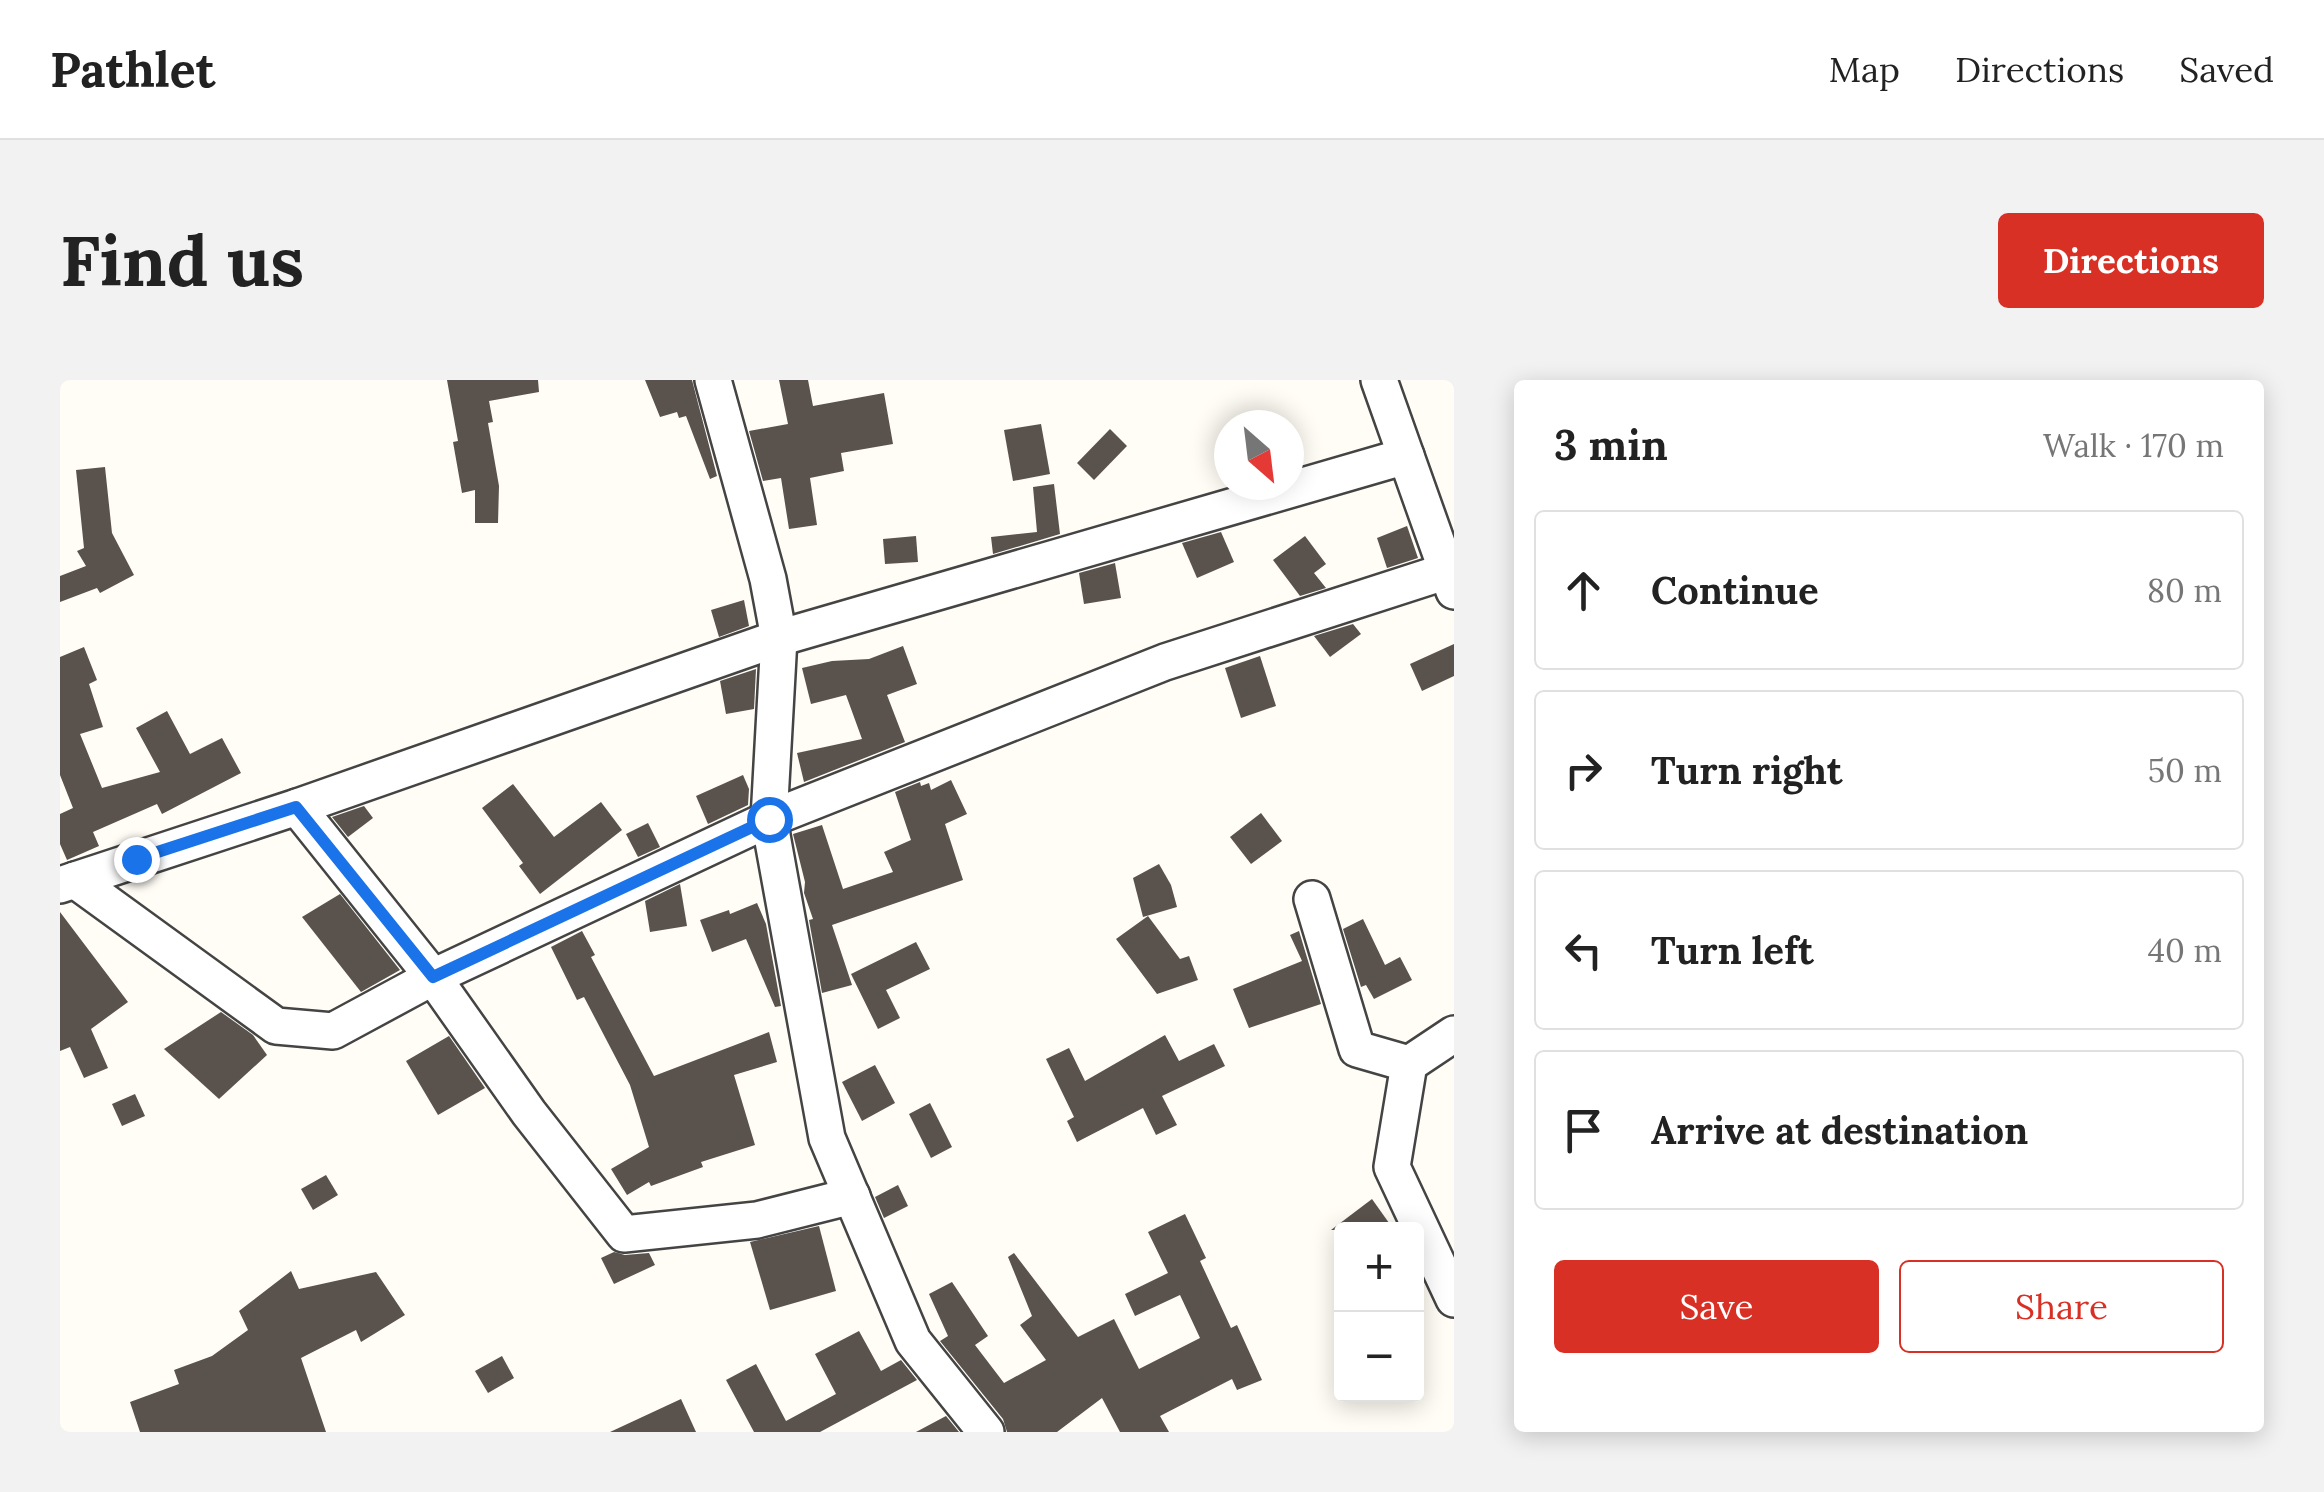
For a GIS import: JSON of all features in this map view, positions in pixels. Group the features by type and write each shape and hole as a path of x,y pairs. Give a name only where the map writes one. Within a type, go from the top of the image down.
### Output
{"street":[{"path":"713,380 768,580 778,638 769,819 827,1138 914,1341 986,1432"},
{"path":"67,882 276,1026 334,1032 433,977 769,819 1165,662 1450,581 1380,380"},
{"path":"67,882 296,807 778,638 1406,456"},
{"path":"296,807 433,977 529,1113 624,1234 757,1220 852,1196"},
{"path":"1312,899 1357,1049 1409,1064"},
{"path":"1454,1034 1409,1064 1392,1168 1454,1299"}],"building":[{"path":"447,380 538,380 539,392 489,401 493,422 488,423 499,486 498,523 475,523 475,490 462,493"},
{"path":"645,380 692,380 717,476 710,479 686,416 679,418 677,412 660,417"},
{"path":"779,380 808,380 813,406 884,393 893,444 841,453 844,471 810,478 817,525 789,529 781,478 763,481 749,431 788,424"},
{"path":"1041,424 1050,474 1013,481 1004,430"},
{"path":"1110,429 1127,446 1094,480 1077,463"},
{"path":"105,467 112,533 134,575 100,593 97,588 60,602 60,576 86,566 77,551 84,548 76,470"},
{"path":"1054,484 1060,534 993,554 991,537 1037,532 1033,487"},
{"path":"1407,526 1418,558 1387,568 1377,538"},
{"path":"1221,532 1234,562 1197,578 1182,543"},
{"path":"916,536 918,562 885,564 883,539"},
{"path":"1305,536 1326,564 1314,573 1326,588 1300,596 1273,560"},
{"path":"1115,563 1121,598 1084,604 1079,573"},
{"path":"744,600 749,626 719,637 711,610"},
{"path":"1353,624 1361,634 1330,657 1314,636"},
{"path":"1454,644 1454,676 1422,691 1410,664"},
{"path":"903,646 917,684 887,695 905,742 804,782 797,753 862,739 846,695 811,704 802,668 869,659"},
{"path":"84,647 97,680 89,684 103,727 80,734 102,788 160,772 136,728 167,711 190,754 222,738 241,773 162,814 157,804 93,832 99,846 67,860 60,844 60,814 73,808 60,775 60,657"},
{"path":"1260,656 1276,706 1241,718 1225,668"},
{"path":"756,669 754,709 726,714 720,681"},
{"path":"743,775 749,789 748,805 708,824 696,796"},
{"path":"951,780 967,814 945,824 963,880 832,925 852,985 822,993 809,920 813,919 793,834 822,825 843,889 893,872 884,852 911,840 895,792 920,782 921,786 929,783 931,790"},
{"path":"513,784 554,837 601,802 622,830 540,894 519,866 523,863 482,808"},
{"path":"364,806 373,818 348,837 332,817"},
{"path":"1261,813 1282,841 1251,864 1230,837"},
{"path":"648,823 660,847 638,857 626,834"},
{"path":"1159,864 1177,907 1143,917 1133,878"},
{"path":"680,884 687,926 650,932 645,901"},
{"path":"340,894 400,970 361,992 302,917"},
{"path":"757,903 766,924 781,1006 775,1007 746,939 712,952 700,920"},
{"path":"60,912 128,1002 91,1029 108,1068 84,1078 70,1047 60,1051"},
{"path":"1148,916 1180,959 1189,956 1198,980 1157,994 1116,939"},
{"path":"1363,919 1385,965 1400,957 1412,980 1374,999 1366,985 1361,987 1343,929"},
{"path":"582,931 595,955 591,957 654,1076 769,1032 777,1062 734,1075 755,1145 701,1162 703,1167 651,1186 649,1182 627,1195 611,1169 649,1147 630,1085 584,997 577,1000 551,947"},
{"path":"1299,931 1321,1004 1249,1028 1233,989 1302,961 1290,935"},
{"path":"916,942 930,969 886,990 900,1018 878,1029 851,974"},
{"path":"221,1012 253,1035 267,1055 219,1099 164,1049"},
{"path":"1165,1035 1179,1061 1214,1044 1225,1066 1162,1096 1177,1125 1156,1135 1143,1108 1077,1142 1067,1121 1074,1117 1046,1059 1069,1048 1085,1081"},
{"path":"449,1036 485,1088 438,1115 406,1061"},
{"path":"875,1065 895,1103 862,1121 842,1082"},
{"path":"135,1094 145,1116 122,1126 112,1104"},
{"path":"930,1103 952,1147 931,1158 909,1114"},
{"path":"326,1175 338,1195 313,1210 301,1189"},
{"path":"898,1185 908,1206 884,1218 875,1197"},
{"path":"1372,1199 1388,1222 1342,1222"},
{"path":"1185,1214 1206,1258 1200,1261 1231,1328 1237,1325 1262,1380 1237,1390 1232,1379 1160,1416 1169,1432 1120,1432 1102,1398 1057,1432 1007,1432 1003,1419 940,1341 948,1336 929,1294 952,1282 988,1336 975,1345 1004,1383 1046,1360 1020,1325 1032,1316 1008,1257 1014,1253 1078,1337 1114,1319 1139,1369 1200,1338 1180,1295 1135,1316 1125,1294 1168,1273 1148,1232"},
{"path":"819,1226 836,1291 770,1310 750,1242"},
{"path":"614,1252 649,1253 655,1265 614,1284 601,1258"},
{"path":"291,1271 299,1289 376,1272 405,1315 361,1342 356,1330 301,1358 326,1432 140,1432 130,1402 179,1384 174,1370 212,1356 248,1330 239,1311"},
{"path":"859,1331 881,1371 901,1360 917,1380 820,1432 754,1432 726,1380 756,1364 786,1421 836,1394 815,1354"},
{"path":"502,1356 514,1378 488,1393 475,1371"},
{"path":"681,1399 696,1432 610,1432"},
{"path":"946,1416 959,1432 916,1432"}],"route":[{"path":"136,859 296,807 433,977 769,819"}]}
